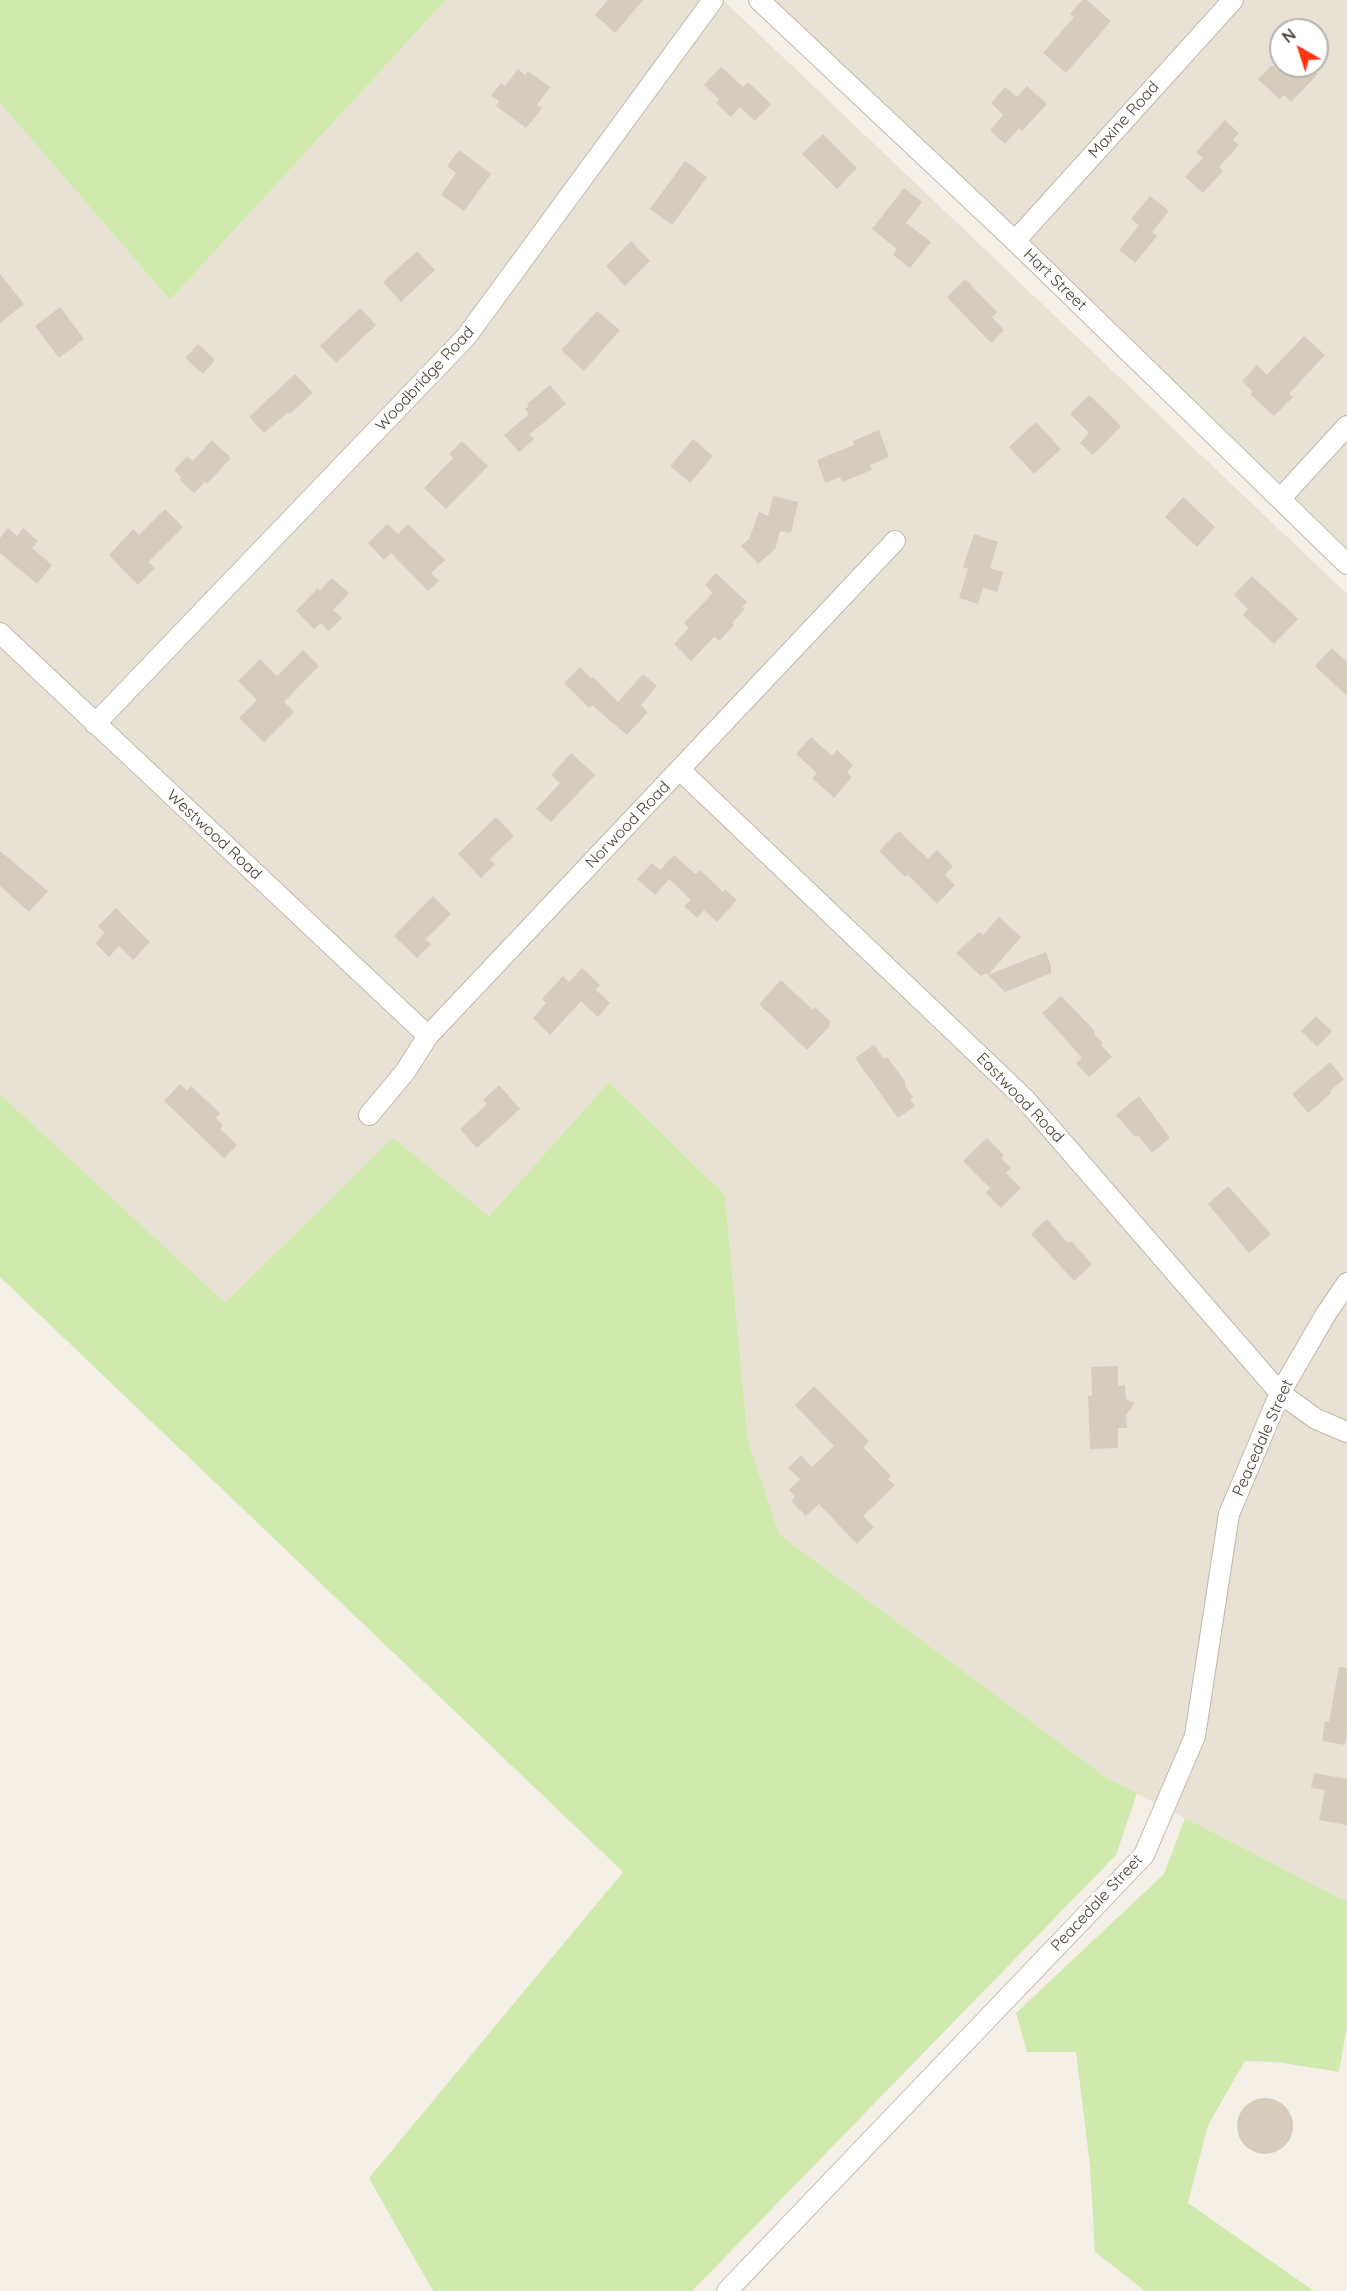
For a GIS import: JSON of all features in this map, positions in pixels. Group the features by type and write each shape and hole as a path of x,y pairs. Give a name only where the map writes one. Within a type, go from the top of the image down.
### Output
{"street":[{"name":"Woodbridge Road","path":"95,724 466,337 712,0"},
{"name":"Hart Street","path":"759,0 1015,241 1347,564"},
{"name":"Maxine Road","path":"1015,241 1233,0"},
{"path":"1280,499 1347,426"},
{"name":"Norwood Road","path":"369,1115 405,1072 428,1036 895,541"},
{"name":"Westwood Road","path":"0,633 428,1036"},
{"name":"Eastwood Road","path":"680,770 1025,1099 1281,1393 1316,1419 1347,1432"},
{"name":"Peacedale Street","path":"727,2291 1144,1855 1195,1736 1229,1514 1281,1393 1326,1314 1347,1283"}],"shaded area":[{"path":"446,0 723,0 1347,594 1347,1902 1107,1778 779,1534 748,1441 725,1195 609,1082 489,1216 393,1139 225,1304 0,1094 0,103 170,300"},
{"path":"759,0 1347,0 1347,557"}],"green space":[{"path":"0,0 446,0 170,300 0,103"},
{"path":"609,1082 725,1195 748,1441 779,1534 1107,1778 1137,1793 1116,1855 692,2291 433,2291 369,2178 623,1872 0,1277 0,1094 225,1303 393,1138 489,1216"},
{"path":"1185,1818 1347,1902 1347,2026 1339,2072 1277,2062 1245,2061 1208,2125 1188,2203 1314,2291 1145,2291 1095,2252 1090,2166 1076,2052 1027,2052 1016,2013 1164,1874"}],"building":[{"path":"608,0 643,0 615,33 595,15"},
{"path":"1082,0 1087,0 1111,21 1066,73 1043,53 1074,17 1070,14"},
{"path":"721,67 743,87 748,82 771,104 755,121 740,107 731,117 716,103 719,99 704,85"},
{"path":"1269,68 1269,78 1314,78 1291,102 1284,95 1279,99 1258,79"},
{"path":"518,69 525,75 528,71 550,87 537,105 542,108 526,128 496,106 499,101 491,96 501,83 505,86"},
{"path":"1027,86 1047,104 1022,131 1019,128 1005,144 990,130 1003,115 991,103 1005,87 1017,97"},
{"path":"1225,120 1239,133 1233,140 1239,145 1219,167 1223,171 1203,193 1185,177 1203,158 1196,152"},
{"path":"823,134 857,168 837,189 802,154"},
{"path":"459,150 491,174 464,211 441,195 456,173 447,166"},
{"path":"685,161 707,177 672,225 650,209"},
{"path":"904,188 922,202 906,223 931,242 910,268 893,255 897,249 872,229"},
{"path":"1150,196 1169,211 1152,232 1157,236 1135,263 1119,250 1139,225 1131,219"},
{"path":"631,241 650,261 625,286 606,266"},
{"path":"417,251 435,270 401,302 383,282"},
{"path":"0,274 24,304 0,323"},
{"path":"965,279 997,312 992,317 1004,330 991,343 947,297"},
{"path":"60,307 84,339 59,358 35,326"},
{"path":"360,308 376,325 336,363 320,346"},
{"path":"597,311 620,330 584,371 561,350"},
{"path":"1304,336 1325,355 1289,394 1293,397 1274,416 1251,395 1252,391 1242,381 1257,365 1267,375"},
{"path":"198,344 215,360 203,374 185,358"},
{"path":"295,374 313,393 264,433 249,417"},
{"path":"550,385 566,404 530,434 534,439 519,452 504,435 529,414 525,409 529,406 527,404"},
{"path":"1089,395 1121,426 1093,455 1080,443 1089,433 1070,414"},
{"path":"1036,422 1061,449 1034,474 1009,447"},
{"path":"879,430 889,457 870,465 872,470 842,482 840,477 825,483 817,460 854,445 853,441"},
{"path":"693,439 713,456 690,483 670,466"},
{"path":"212,440 231,458 207,484 205,482 194,493 180,480 181,477 174,470 187,456 193,461"},
{"path":"462,441 488,466 446,509 424,488 453,458 449,454"},
{"path":"773,496 798,502 791,533 780,531 775,549 758,564 741,546 749,539 759,512 768,516"},
{"path":"1183,497 1215,527 1197,547 1165,517"},
{"path":"165,509 183,527 148,562 155,568 138,585 109,555 133,529 139,535"},
{"path":"387,524 398,534 408,524 445,560 431,573 439,581 428,591 391,553 384,560 368,543"},
{"path":"8,528 17,536 23,528 38,541 32,548 52,565 37,584 0,553 0,538"},
{"path":"974,534 998,542 990,568 1003,572 997,592 983,588 978,604 959,598 968,569 963,567"},
{"path":"716,573 747,602 742,607 745,609 732,623 734,625 719,641 714,637 691,661 674,644 689,628 684,623 713,593 705,585"},
{"path":"1252,576 1298,619 1274,644 1243,615 1248,609 1234,595"},
{"path":"332,578 349,593 333,610 342,618 329,631 321,623 314,629 296,611 318,588 320,590"},
{"path":"1332,648 1347,662 1347,696 1315,666"},
{"path":"303,650 319,666 284,702 294,712 264,742 239,718 257,700 238,681 260,659 277,676"},
{"path":"580,667 618,702 643,674 657,686 641,705 648,712 627,735 592,705 589,708 564,683"},
{"path":"811,737 832,756 837,750 853,765 847,772 852,777 834,798 812,778 817,773 796,754"},
{"path":"571,753 595,775 551,822 536,809 560,783 551,775"},
{"path":"496,817 514,836 490,859 495,864 481,878 458,854"},
{"path":"899,831 928,859 937,850 953,866 945,875 955,885 937,904 908,875 905,877 879,851"},
{"path":"0,851 48,891 29,912 0,886"},
{"path":"674,855 695,874 700,870 723,892 725,889 737,900 717,922 704,910 697,918 684,906 691,900 669,879 655,895 637,879 652,863 660,870"},
{"path":"433,896 451,914 426,939 431,944 417,958 394,936"},
{"path":"116,908 150,942 133,960 119,946 109,957 95,943 105,933 98,926"},
{"path":"999,917 1021,937 988,975 986,973 981,976 956,953 979,932 983,935"},
{"path":"1046,952 1051,973 1005,992 988,975"},
{"path":"582,968 600,985 596,990 610,1003 598,1017 581,1001 550,1035 533,1018 546,1003 542,999 563,976 569,982"},
{"path":"781,980 813,1010 815,1007 830,1021 829,1027 807,1050 759,1004"},
{"path":"1061,996 1095,1031 1094,1034 1103,1043 1101,1045 1112,1057 1089,1077 1076,1063 1082,1058 1042,1013"},
{"path":"1316,1016 1332,1031 1317,1047 1301,1031"},
{"path":"874,1045 884,1059 887,1057 905,1081 905,1086 913,1097 910,1099 915,1106 898,1118 855,1058"},
{"path":"1330,1062 1344,1079 1308,1113 1292,1094"},
{"path":"180,1084 187,1091 191,1086 220,1113 216,1118 223,1125 220,1129 237,1145 224,1158 164,1101"},
{"path":"499,1085 520,1109 477,1148 460,1129 487,1104 483,1100"},
{"path":"1139,1096 1170,1138 1152,1153 1138,1135 1135,1137 1116,1115"},
{"path":"987,1138 1004,1155 1001,1158 1011,1168 1006,1173 1021,1188 1001,1208 986,1193 990,1188 963,1161"},
{"path":"1228,1186 1271,1234 1249,1253 1208,1204"},
{"path":"1047,1219 1068,1243 1071,1241 1092,1264 1074,1281 1031,1234"},
{"path":"1118,1366 1118,1386 1125,1385 1126,1399 1135,1403 1126,1415 1127,1428 1118,1428 1118,1448 1090,1449 1088,1396 1092,1395 1091,1367"},
{"path":"814,1386 869,1441 863,1447 891,1476 888,1479 895,1485 863,1516 874,1527 857,1544 819,1504 806,1516 791,1501 795,1497 789,1490 800,1479 788,1468 801,1455 812,1467 834,1446 795,1405"},
{"path":"1339,1667 1347,1668 1345,1745 1322,1741 1325,1721 1329,1722"},
{"path":"1314,1773 1347,1779 1347,1825 1319,1820 1325,1790 1311,1788"},
{"path":"1265,2098 1276,2100 1285,2106 1291,2115 1293,2126 1291,2137 1285,2146 1276,2152 1265,2154 1254,2152 1245,2146 1239,2137 1237,2126 1239,2115 1245,2106 1254,2100"}]}
